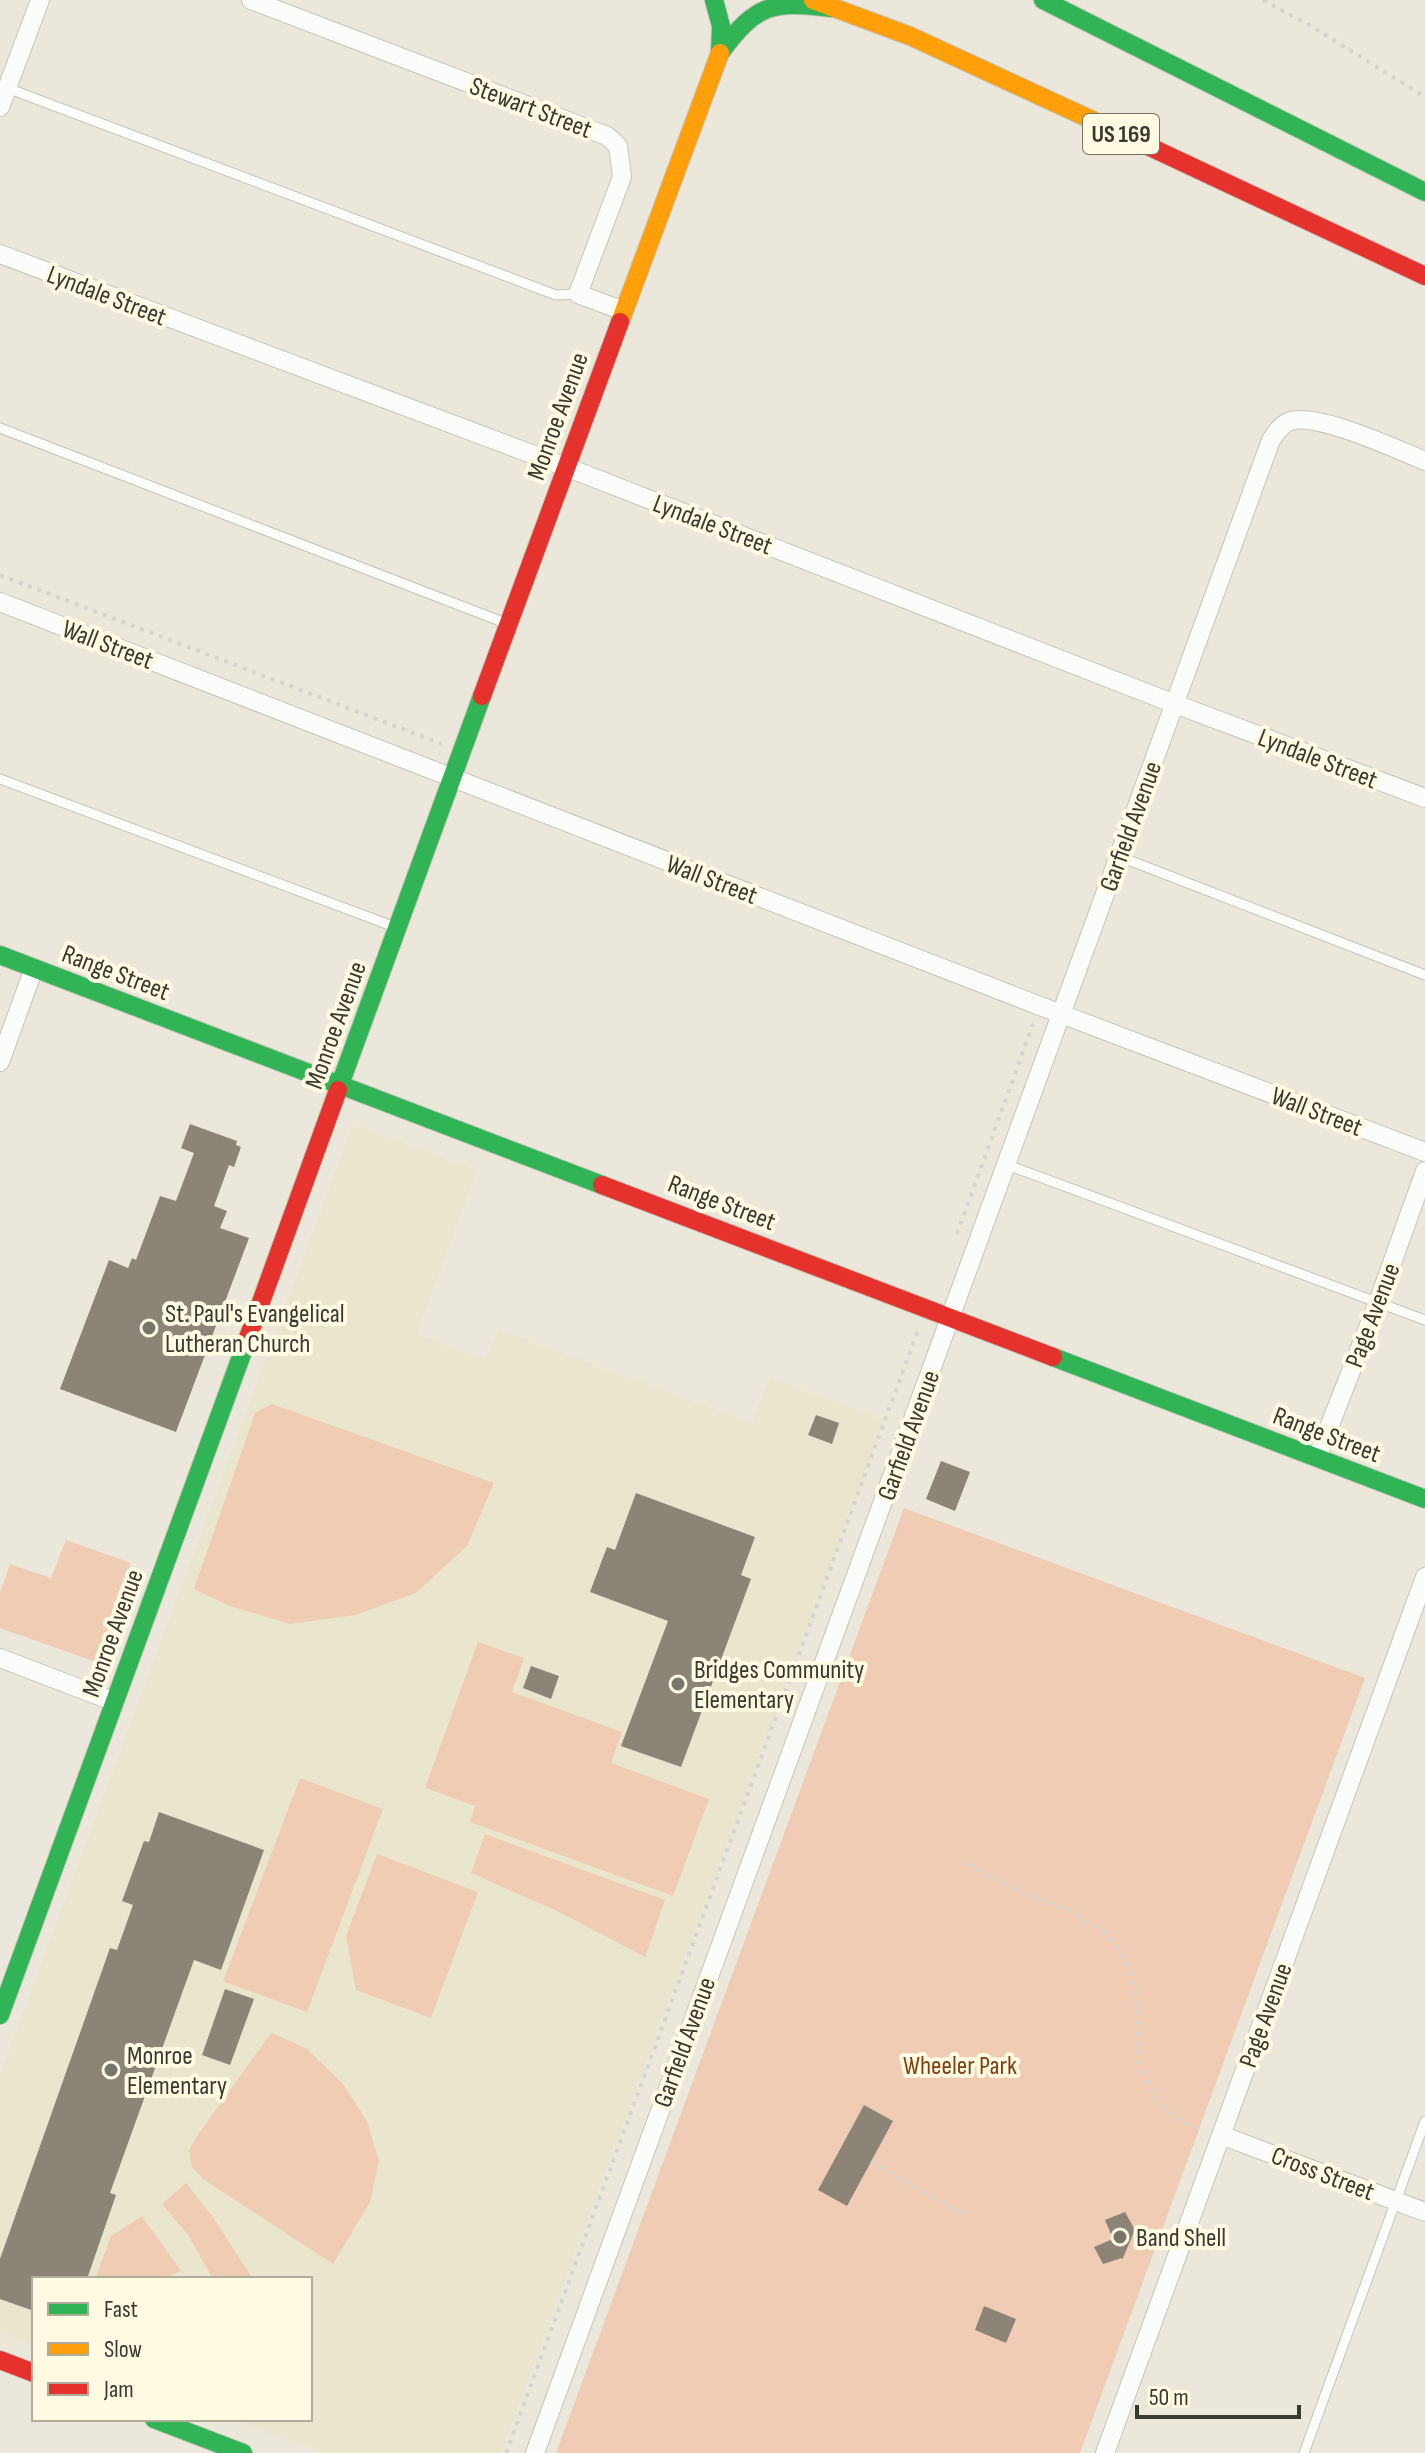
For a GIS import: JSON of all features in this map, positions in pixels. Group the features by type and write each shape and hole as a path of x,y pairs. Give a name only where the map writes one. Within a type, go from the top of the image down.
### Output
{"main road":[{"path":"714,0 723,27 720,53"},
{"name":"US 169","path":"813,0 910,36 1284,208 1421,275"},
{"path":"1043,0 1425,192"},
{"path":"720,53 749,16 763,8 795,4 838,9"},
{"name":"Monroe Avenue","path":"0,2015 720,53"},
{"name":"Range Street","path":"0,955 1425,1499"},
{"path":"0,2360 32,2372"},
{"path":"159,2421 243,2453"}],"street":[{"path":"0,107 40,0"},
{"name":"Stewart Street","path":"251,0 607,136 618,146 622,177 578,294"},
{"name":"Lyndale Street","path":"0,254 566,467 1425,798"},
{"path":"578,294 624,311"},
{"name":"Garfield Avenue","path":"535,2453 1271,440 1289,421 1302,419 1323,422 1425,461"},
{"name":"Wall Street","path":"0,602 1040,1006 1425,1152"},
{"path":"0,1062 34,968"},
{"name":"Page Avenue","path":"1317,1458 1425,1171"},
{"name":"Page Avenue","path":"1105,2453 1425,1577"},
{"path":"0,1658 115,1702"},
{"name":"Cross Street","path":"1221,2135 1425,2212"}],"lane":[{"path":"7,88 556,295 578,294"},
{"path":"0,428 509,624"},
{"path":"0,779 398,929"},
{"path":"1118,856 1425,975"},
{"path":"1005,1164 1425,1320"},
{"path":"1304,2453 1425,2121"}],"path":[{"path":"1263,0 1425,97"},
{"path":"0,575 442,743 459,760"},
{"path":"956,1237 1040,1006"},
{"path":"506,2453 915,1336 930,1309"},
{"path":"969,1864 1012,1888 1067,1910 1095,1926 1117,1946 1130,1968 1140,2060 1145,2078 1161,2103 1183,2122 1197,2128"},
{"path":"871,2162 962,2213"}],"shaded area":[{"path":"353,1124 477,1170 417,1334 486,1360 498,1329 752,1423 770,1377 885,1420 501,2453 322,2453 236,2421 312,2421 312,2277 32,2277 32,2345 0,2333 0,2074"}],"green space":[{"path":"272,1404 494,1483 467,1546 416,1593 355,1615 290,1624 230,1606 194,1589 255,1413"},
{"name":"Wheeler Park","path":"904,1508 1365,1678 1080,2453 556,2453"},
{"path":"66,1540 131,1563 96,1662 0,1628 0,1592 10,1564 51,1578"},
{"path":"478,1642 524,1658 512,1692 622,1732 611,1763 709,1799 673,1896 470,1822 475,1806 425,1788"},
{"path":"300,1778 383,1809 307,2012 223,1981"},
{"path":"485,1834 665,1900 645,1957 557,1911 471,1873"},
{"path":"377,1854 478,1892 431,2018 356,1990 346,1936"},
{"path":"271,2033 306,2048 343,2084 367,2121 379,2161 370,2202 333,2264 203,2179 192,2167 189,2150 197,2136"},
{"path":"186,2183 213,2217 252,2277 212,2277 188,2235 162,2204"},
{"path":"142,2216 181,2271 168,2277 96,2277 111,2236"}],"building":[{"name":"St. Paul's Evangelical Lutheran Church","path":"190,1124 237,1141 236,1145 241,1147 234,1167 229,1165 214,1206 227,1211 220,1228 249,1238 176,1432 60,1389 109,1260 128,1268 132,1258 136,1260 160,1196 176,1201 194,1153 181,1148"},
{"path":"816,1415 839,1423 832,1444 808,1435"},
{"path":"941,1461 970,1472 955,1511 926,1499"},
{"name":"Bridges Community Elementary","path":"636,1493 755,1537 741,1575 751,1579 681,1767 621,1746 668,1621 590,1592 607,1547 615,1550"},
{"path":"531,1666 559,1676 551,1699 523,1688"},
{"name":"Monroe Elementary","path":"159,1812 264,1850 221,1970 194,1960 110,2193 116,2195 88,2277 32,2277 32,2310 0,2299 0,2259 110,1948 117,1950 133,1905 122,1901 144,1841 149,1842"},
{"path":"225,1989 254,1999 230,2065 202,2055"},
{"path":"864,2105 893,2121 847,2206 818,2190"},
{"name":"Band Shell","path":"1125,2212 1135,2230 1122,2260 1103,2264 1094,2247 1113,2239 1105,2220"},
{"path":"984,2306 1016,2319 1006,2343 975,2330"}],"traffic: fast":[{"path":"714,0 721,26 720,53"},
{"path":"1043,0 1425,192"},
{"path":"720,53 745,24 767,9 794,5 832,8"},
{"path":"338,1090 482,696"},
{"path":"0,955 602,1185"},
{"path":"0,2015 249,1335"},
{"path":"1053,1357 1425,1499"},
{"path":"159,2421 243,2453"}],"traffic: slow":[{"path":"813,0 910,36 1118,132"},
{"path":"620,322 720,53"}],"traffic: jam":[{"path":"1118,132 1425,276"},
{"path":"482,696 620,322"},
{"path":"249,1335 338,1090"},
{"path":"602,1185 1053,1357"},
{"path":"0,2360 32,2372"}],"place":[{"name":"St. Paul's Evangelical Lutheran Church","path":"149,1328"},
{"name":"Bridges Community Elementary","path":"678,1684"},
{"name":"Monroe Elementary","path":"111,2070"},
{"name":"Band Shell","path":"1120,2237"}]}
